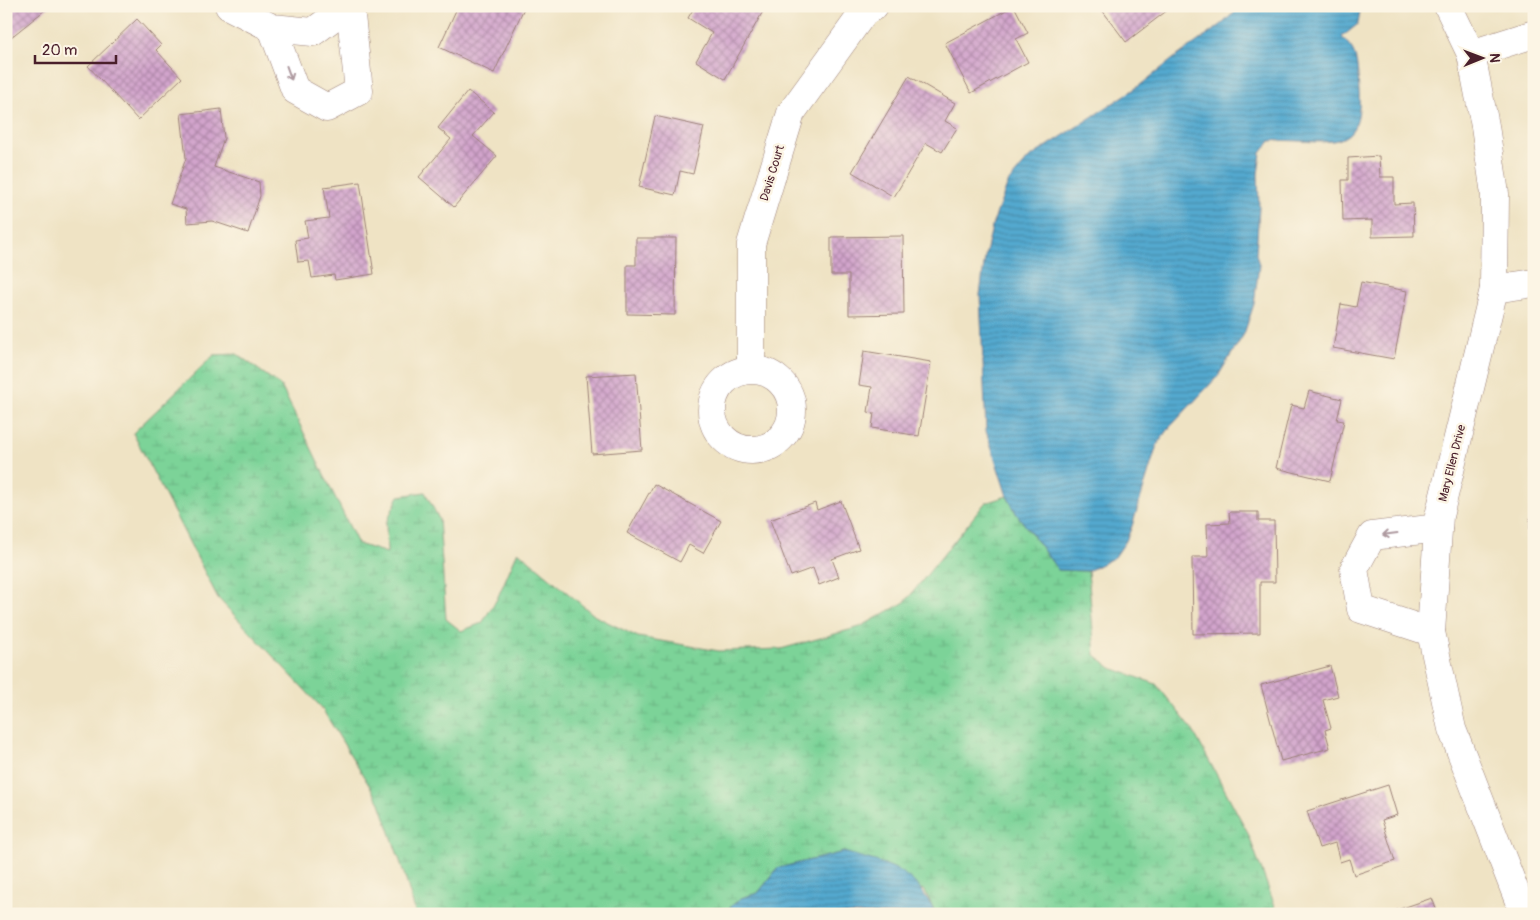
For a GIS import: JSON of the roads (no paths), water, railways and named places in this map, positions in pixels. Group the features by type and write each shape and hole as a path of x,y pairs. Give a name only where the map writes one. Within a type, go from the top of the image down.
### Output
{"street":[{"path":"228,6 272,28 313,32 349,6 359,91 327,108 295,90 272,28"},
{"name":"Davis Court","path":"751,369 751,244 791,113 864,12 874,6"},
{"name":"Mary Ellen Drive","path":"1448,6 1471,54 1485,126 1495,194 1494,290 1439,516 1431,632 1452,729 1524,914"},
{"path":"1471,54 1534,34"},
{"path":"1494,290 1534,283"},
{"path":"1431,632 1361,609 1354,569 1372,536 1438,528"}],"water":[{"path":"1241,6 1361,6 1358,24 1342,37 1354,53 1359,91 1359,113 1354,128 1345,137 1334,141 1320,142 1270,141 1261,153 1258,174 1259,208 1256,254 1259,265 1254,304 1244,334 1218,376 1170,427 1157,445 1132,526 1126,541 1115,557 1088,571 1058,570 1016,513 1007,496 986,431 980,295 985,257 993,223 1008,183 1029,158 1139,86 1222,24"},
{"path":"844,852 887,865 909,877 927,898 936,914 722,914 741,898 758,893 778,868"}]}
